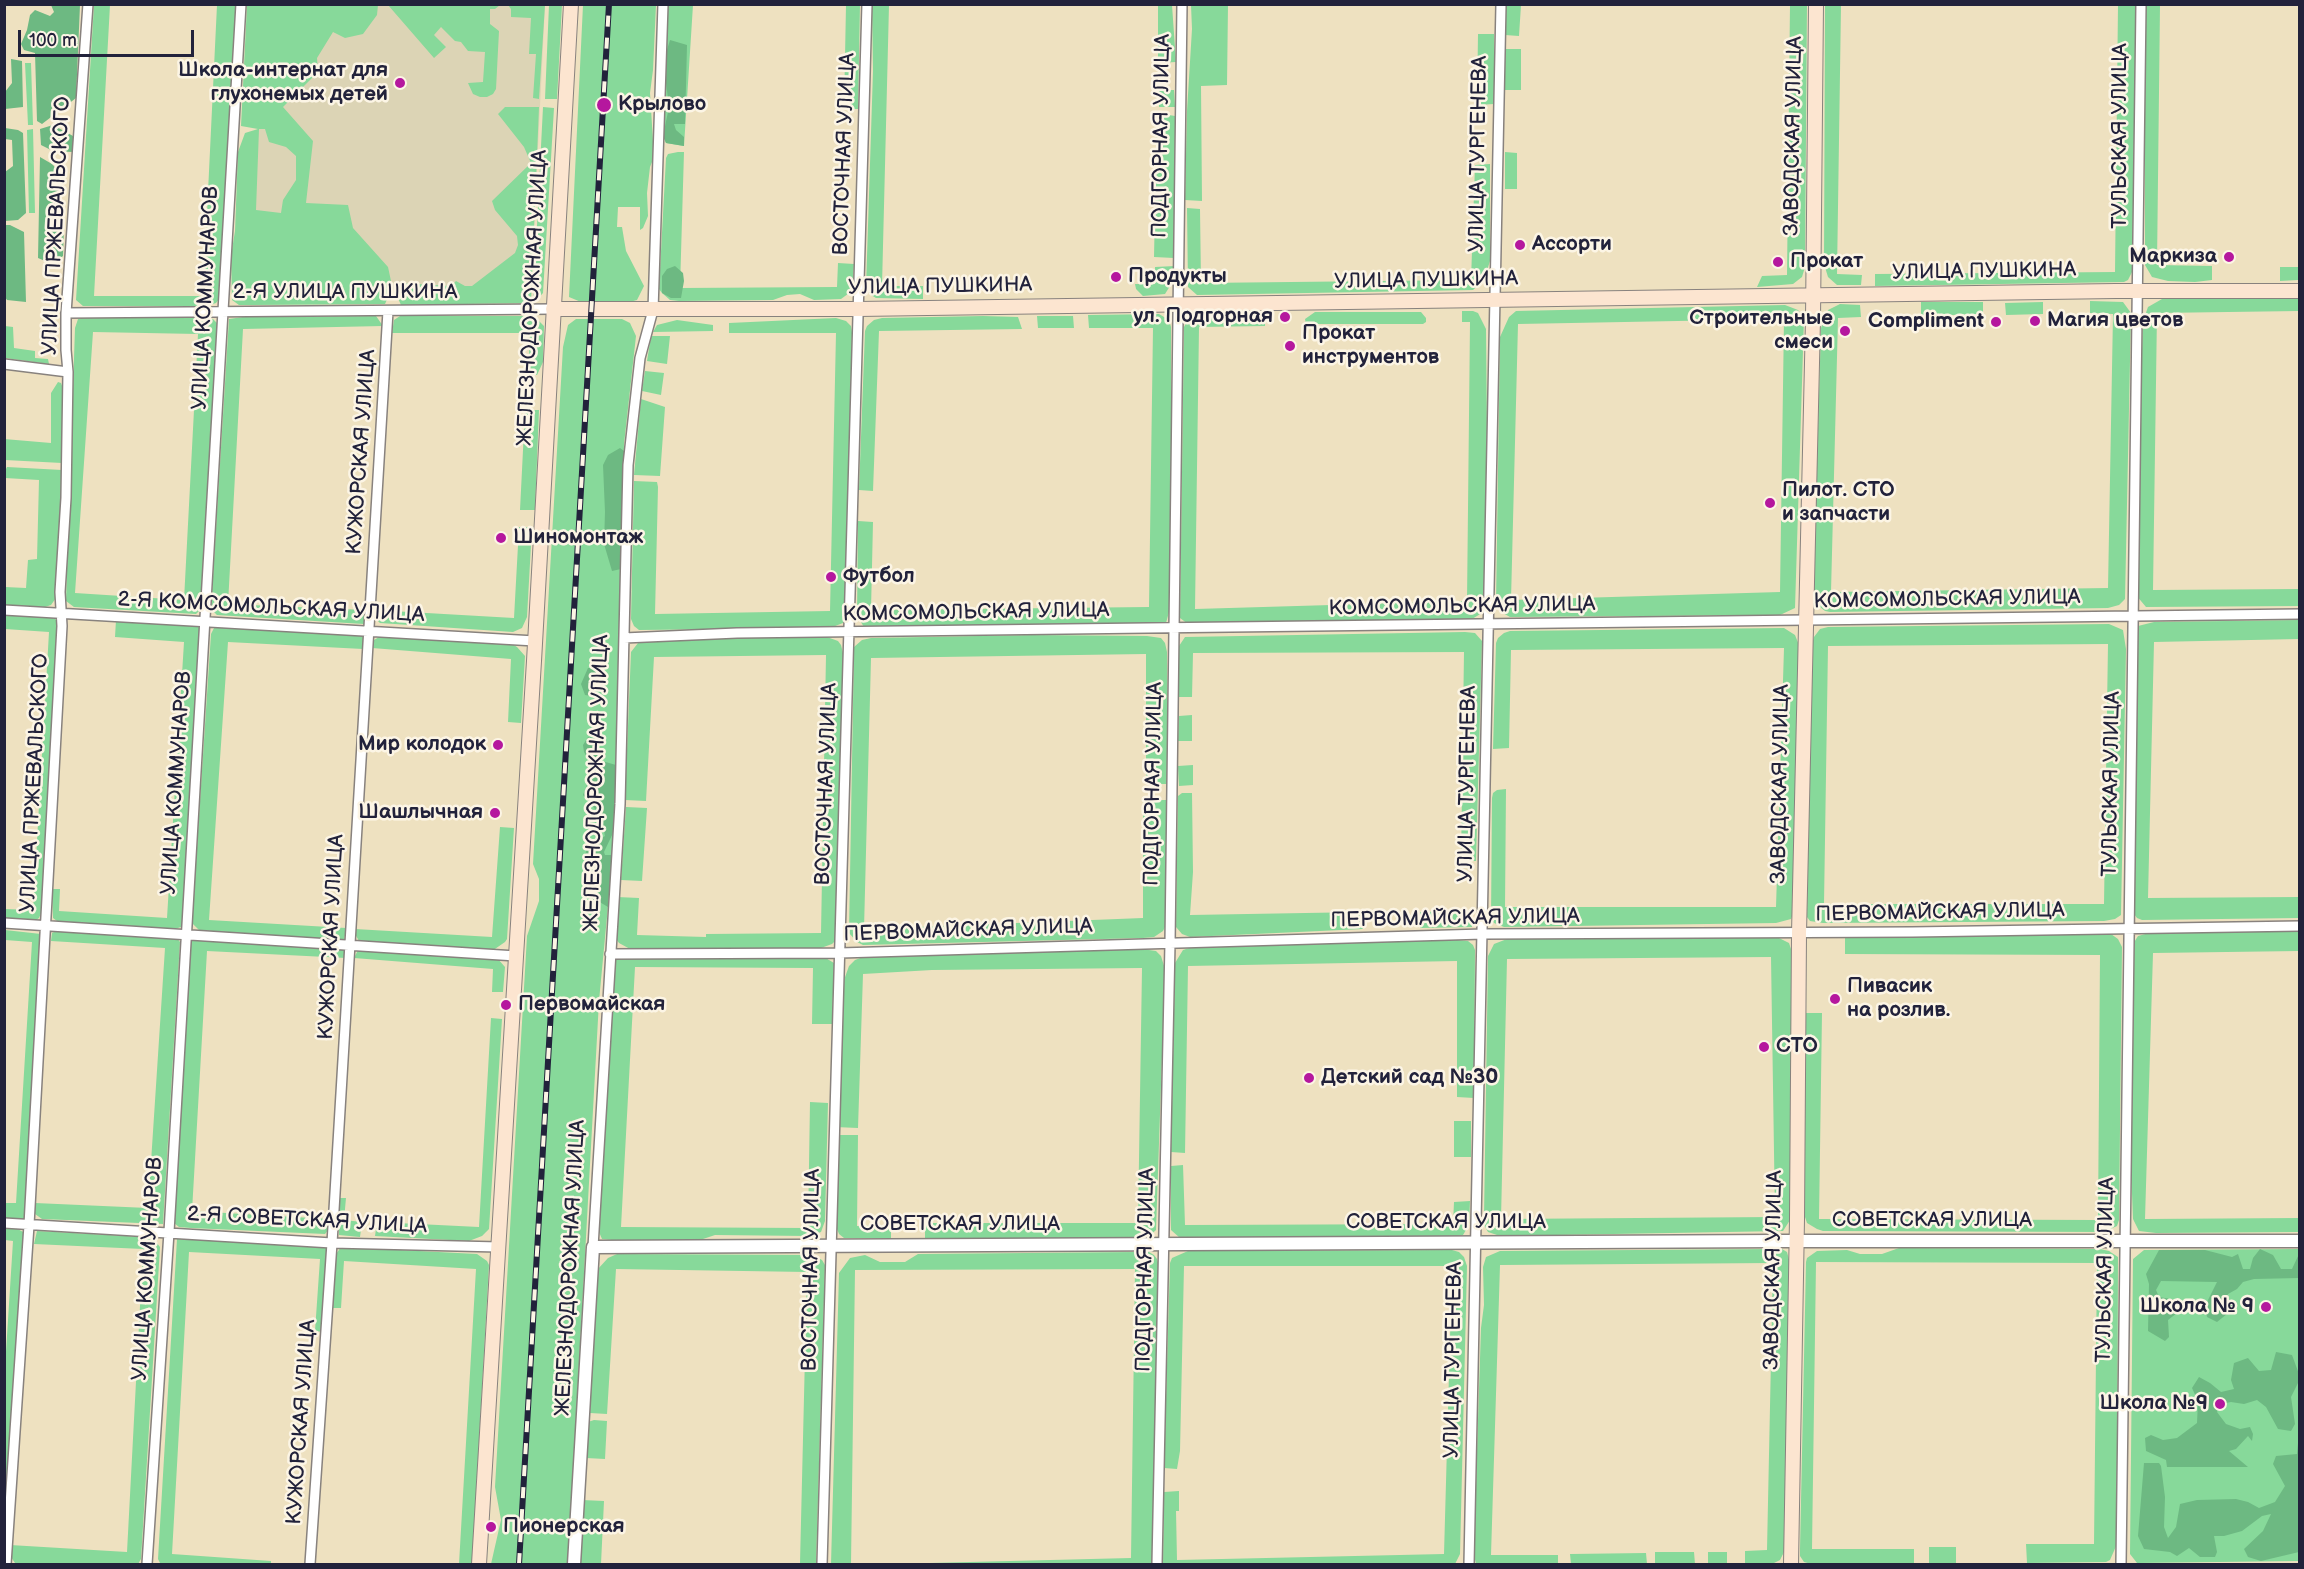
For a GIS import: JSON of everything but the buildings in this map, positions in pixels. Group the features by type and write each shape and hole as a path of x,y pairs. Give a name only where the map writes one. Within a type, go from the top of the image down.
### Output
{"main road":[{"name":"ЖЕЛЕЗНОДОРОЖНАЯ УЛИЦА","path":"479,1564 571,4"},
{"name":"ЗАВОДСКАЯ УЛИЦА","path":"1791,1564 1799,933 1813,295 1816,4"},
{"name":"УЛИЦА ПУШКИНА","path":"553,309 858,309 1813,295 2300,291"}],"street":[{"name":"УЛИЦА ПРЖЕВАЛЬСКОГО","path":"6,1564 29,1225 62,626 60,613 66,498 68,372 66,313 88,4"},
{"name":"УЛИЦА КОММУНАРОВ","path":"147,1564 169,1232 241,4"},
{"name":"ЖЕЛЕЗНОДОРОЖНАЯ УЛИЦА","path":"574,1564 620,804 628,465 640,358 653,310 663,4"},
{"name":"ВОСТОЧНАЯ УЛИЦА","path":"822,1564 867,4"},
{"name":"ПОДГОРНАЯ УЛИЦА","path":"1157,1564 1170,943 1182,4"},
{"name":"УЛИЦА ТУРГЕНЕВА","path":"1469,1564 1500,4"},
{"name":"ТУЛЬСКАЯ УЛИЦА","path":"2121,1564 2140,4"},
{"name":"2-Я УЛИЦА ПУШКИНА","path":"66,313 553,309"},
{"name":"КУЖОРСКАЯ УЛИЦА","path":"310,1564 332,1243 388,311"},
{"path":"4,364 68,372"},
{"name":"2-Я КОМСОМОЛЬСКАЯ УЛИЦА","path":"4,610 535,641"},
{"name":"КОМСОМОЛЬСКАЯ УЛИЦА","path":"624,638 737,633 2300,614"},
{"path":"4,923 516,956"},
{"name":"ПЕРВОМАЙСКАЯ УЛИЦА","path":"610,954 840,953 1483,934 1799,933 2300,926"},
{"name":"2-Я СОВЕТСКАЯ УЛИЦА","path":"4,1223 332,1243 499,1247"},
{"name":"СОВЕТСКАЯ УЛИЦА","path":"593,1247 2300,1241"}],"shaded area":[{"name":"Школа-интернат для глухонемых детей","path":"265,5 545,5 531,288 248,291"}],"green space":[{"path":"51,5 80,5 76,98 42,124 37,121 35,53 24,50 21,44 30,15 35,10 50,16 54,12"},
{"path":"94,5 110,5 94,296 203,296 217,5 236,5 220,298 216,303 207,306 83,306 76,300"},
{"path":"247,5 378,5 377,15 363,34 345,38 333,32 317,58 318,72 283,107 313,141 306,203 348,205 353,228 388,267 391,281 390,293 385,304 239,305 232,300 231,256 235,231 238,152 245,133 258,129 241,126","holes":["259,129 265,129 269,142 286,147 296,156 296,180 283,200 281,213 256,210"]},
{"path":"388,5 500,5 495,9 490,9 490,24 499,31 496,89 493,94 480,97 473,94 468,83 483,82 485,52 468,51 461,42 455,41 441,27 434,35 446,47 434,58"},
{"path":"508,5 545,5 539,99 533,98 536,54 529,54 531,18 511,17 511,9"},
{"path":"549,5 562,5 557,99 545,99"},
{"path":"583,5 656,5 650,93 654,157 650,167 647,193 648,216 643,228 640,230 640,207 618,207 617,227 622,227 626,251 644,286 637,300 626,303 581,302 569,297"},
{"path":"668,5 693,5 684,146 666,143 663,136"},
{"path":"846,5 860,5 858,109 844,109"},
{"path":"872,5 889,5 882,286 923,286 923,299 876,298 866,287 873,71"},
{"path":"1158,5 1172,5 1176,62 1158,63"},
{"path":"1191,5 1228,5 1227,85 1201,86 1202,201 1185,200"},
{"path":"1506,5 1521,5 1519,36 1505,35"},
{"path":"1790,5 1807,5 1805,267 1802,277 1793,284 1757,287 1762,276 1787,275"},
{"path":"1825,5 1841,5 1837,274 1862,275 1861,285 1837,285 1828,277 1824,264"},
{"path":"2118,5 2136,5 2132,272 2128,280 2124,282 1875,286 1875,274 2115,272"},
{"path":"2145,5 2160,5 2157,265 2212,266 2212,280 2168,281 2152,277 2145,265"},
{"path":"1478,34 1494,34 1494,104 1477,105"},
{"path":"670,40 687,45 685,124 674,124 676,130 684,137 684,146 666,143 663,136 669,107 666,83 667,50"},
{"path":"1503,49 1521,49 1521,90 1504,90"},
{"path":"11,59 22,61 23,107 5,109 5,92 12,83"},
{"path":"25,63 31,63 33,125 28,125"},
{"path":"1159,90 1174,90 1175,107 1159,107"},
{"path":"505,107 539,107 531,303 401,305 397,296 399,283 451,286 456,281 465,286 472,286 515,253 518,245 517,236 495,210 492,201 531,163 524,147 498,114"},
{"path":"543,107 554,108 543,293 533,304"},
{"path":"1157,113 1175,116 1177,120 1174,258 1154,257"},
{"path":"53,125 73,136 73,152 53,151 41,145 40,129"},
{"path":"5,128 23,133 26,213 18,220 5,221 5,172 13,166 12,140 5,139"},
{"path":"33,129 35,213 29,213 27,130"},
{"path":"684,152 680,288 837,287 838,263 854,264 852,291 841,299 814,300 800,294 787,295 773,300 670,300 659,289 666,158 668,154"},
{"path":"1505,152 1517,153 1517,189 1505,189"},
{"path":"40,157 61,173 60,216 64,226 63,256 56,261 45,261 38,258"},
{"path":"1490,164 1490,261 1484,280 1473,290 1197,295 1188,287 1187,208 1200,209 1201,283 1471,280 1475,165"},
{"path":"5,225 24,232 26,302 7,300 5,297"},
{"path":"675,266 683,273 681,298 671,298 662,293 662,276 667,269"},
{"path":"1175,266 1175,278 1165,294 1143,296 1136,289 1135,284 1155,284 1155,267"},
{"path":"2280,267 2298,267 2298,280 2280,281"},
{"path":"2299,298 2299,311 2157,313 2153,590 2299,589 2299,606 2146,607 2136,595 2143,321 2148,307 2162,299"},
{"path":"2090,301 2123,302 2131,313 2125,599 2119,605 2108,608 1830,612 1815,603 1813,598 1821,328 1828,310 1840,304 1860,305 1861,317 1838,318 1831,592 2108,588 2113,314 2090,313"},
{"path":"1921,302 1983,302 1983,314 1921,316"},
{"path":"2043,302 2043,314 2006,315 2005,303"},
{"path":"1785,305 1798,310 1804,318 1795,608 1780,615 1510,617 1501,612 1496,603 1500,337 1509,317 1516,311","holes":["1784,319 1780,592 1511,600 1518,324"]},
{"path":"1462,311 1478,313 1486,329 1484,611 1472,619 1190,626 1180,618 1184,327 1194,313 1256,314 1262,317 1265,323 1265,326 1199,327 1195,609 1467,601 1470,322 1462,322"},
{"path":"1315,312 1421,312 1426,322 1423,324 1306,324 1305,319"},
{"path":"1159,314 1169,320 1171,327 1171,575 1169,612 1166,623 864,627 857,616 858,521 873,522 871,610 1149,607 1153,328 1089,328 1088,315"},
{"path":"88,316 208,318 218,324 201,609 196,614 74,607 66,601 75,328 78,319","holes":["93,332 198,334 184,600 75,593"]},
{"path":"376,316 383,326 243,329 228,604 365,610 364,624 217,615 211,609 229,319"},
{"path":"400,316 525,316 533,318 544,326 543,362 537,375 528,375 530,333 392,333 394,320"},
{"path":"1037,316 1073,316 1074,328 1038,328"},
{"path":"1018,317 1022,329 879,331 873,491 859,490 867,326 874,320 882,318"},
{"path":"836,318 846,321 851,326 852,332 845,618 843,623 830,628 639,630 631,619 634,481 657,482 658,487 655,614 830,611 836,333 729,333 729,323"},
{"path":"576,319 622,319 630,323 636,336 624,444 617,754 612,864 599,1001 568,1564 491,1564 501,1520 495,1487 527,936 539,901 539,879 533,864 563,347 568,325"},
{"path":"677,320 713,325 713,331 653,332 657,325"},
{"path":"5,326 13,327 14,348 35,351 35,358 48,359 49,364 5,358"},
{"path":"651,336 670,336 667,364 647,361"},
{"path":"645,371 664,373 661,395 642,391"},
{"path":"58,382 61,383 65,394 62,463 5,460 4,439 51,443 51,393"},
{"path":"641,399 665,407 660,476 634,475"},
{"path":"525,410 539,410 535,510 520,510"},
{"path":"620,448 624,451 621,569 612,571 604,544 603,465 608,455"},
{"path":"7,467 62,470 58,595 51,605 45,607 5,605 5,587 26,588 28,560 37,559 39,480 5,478"},
{"path":"519,527 532,527 527,617 522,628 513,632 380,623 375,618 374,610 514,618"},
{"path":"4,615 50,617 57,620 58,625 42,911 36,920 5,918 4,909 33,910 49,632 5,629"},
{"path":"116,620 198,625 201,630 182,923 181,927 175,929 57,921 53,918 52,889 60,889 59,911 167,918 184,642 115,637"},
{"path":"2299,620 2299,639 2154,642 2148,898 2299,897 2299,918 2142,920 2137,918 2131,910 2138,626 2154,622"},
{"path":"2109,624 2123,630 2126,649 2121,915 2104,921 1823,923 1810,921 1807,917 1811,648 1814,637 1820,629 1828,627","holes":["2108,644 2104,904 1824,904 1828,646"]},
{"path":"215,626 363,636 363,649 228,642 209,920 346,928 344,941 199,930 192,923 211,634"},
{"path":"1784,628 1795,635 1799,645 1793,914 1791,919 1776,923 1504,927 1494,923 1491,919 1492,798 1493,793 1497,790 1506,789 1505,907 1776,907 1784,648 1511,650 1509,748 1493,749 1498,638 1510,631"},
{"path":"1475,633 1482,641 1476,861 1461,861 1464,652 1193,653 1192,697 1179,697 1179,646 1185,637"},
{"path":"1032,635 1161,638 1167,652 1168,784 1146,784 1146,654 871,658 864,929 1143,918 1143,800 1167,800 1166,925 1163,931 1154,937 1143,938 863,945 857,942 849,933 854,647 862,640 871,638"},
{"path":"379,637 512,644 517,647 525,656 521,723 508,722 511,659 372,648 374,640"},
{"path":"827,637 838,641 843,653 837,939 832,944 821,948 630,949 619,943 616,939 617,897 639,898 637,935 706,937 706,934 821,933 826,655 654,657 646,801 625,800 631,652 638,643 649,639"},
{"path":"588,668 595,668 600,675 602,685 591,696 585,695 581,684"},
{"path":"1192,715 1192,741 1178,741 1179,716"},
{"path":"588,737 595,738 596,754 602,761 616,765 613,833 604,852 605,855 612,855 608,907 598,901 598,885 593,874 602,863 585,855 588,846 605,836 601,816 583,795 588,782 596,773 584,752 583,745"},
{"path":"1193,765 1193,785 1179,786 1178,766"},
{"path":"1182,793 1192,793 1193,872 1190,915 1363,912 1363,929 1190,937 1182,934 1176,927 1178,796"},
{"path":"626,807 647,808 642,881 621,880"},
{"path":"500,827 514,828 505,942 492,951 359,941 355,929 492,937"},
{"path":"1472,911 1472,927 1420,928 1420,912"},
{"path":"5,930 41,934 27,1218 24,1220 5,1220 5,1203 16,1203 32,942 5,940"},
{"path":"56,931 177,938 180,942 163,1224 42,1219 35,1214 35,1203 148,1208 165,948 51,941 52,933"},
{"path":"2299,931 2299,951 2153,953 2145,1219 2299,1218 2299,1232 2156,1233 2139,1231 2133,1219 2131,1168 2133,944 2138,936 2149,933"},
{"path":"2111,934 2118,939 2122,947 2119,1220 2117,1226 2104,1232 1823,1231 1807,1223 1804,1214 1804,1013 1822,1013 1819,1219 2098,1220 2100,955 1845,954 1845,937"},
{"path":"1771,937 1789,943 1792,952 1792,1217 1783,1231 1500,1236 1488,1232 1484,1225 1484,1217 1488,956 1494,944 1507,939","holes":["1771,957 1775,1217 1501,1219 1507,959"]},
{"path":"193,940 346,949 346,958 207,951 192,1211 329,1219 329,1229 325,1234 191,1228 179,1227 174,1223 190,943"},
{"path":"1468,941 1475,950 1474,1098 1457,1097 1457,961 1188,966 1185,1153 1171,1152 1175,963 1183,950"},
{"path":"1142,949 1156,951 1161,956 1165,969 1156,1230 1148,1237 1138,1238 925,1239 925,1223 1138,1223 1142,968 932,970 863,974 858,1128 835,1127 844,980 849,966 855,960 863,957"},
{"path":"358,950 498,959 505,967 503,992 492,992 493,969 354,958"},
{"path":"824,957 834,963 832,1024 812,1024 813,968 635,967 621,1227 808,1228 810,1102 828,1103 825,1221 821,1232 808,1236 715,1235 700,1240 621,1241 602,1239 599,1232 613,958"},
{"path":"491,1018 502,1019 489,1229 482,1236 469,1241 375,1236 377,1222 479,1227"},
{"path":"1454,1121 1471,1121 1471,1157 1454,1157"},
{"path":"836,1135 858,1135 857,1226 891,1225 891,1238 844,1238 839,1234 837,1229"},
{"path":"1183,1165 1185,1225 1453,1224 1454,1202 1470,1201 1469,1225 1463,1235 1453,1237 1180,1238 1171,1230 1171,1166"},
{"path":"339,1198 346,1198 344,1220 362,1222 360,1237 339,1235"},
{"path":"5,1227 14,1227 25,1233 5,1549 4,1383 13,1241 5,1240"},
{"path":"37,1231 144,1237 156,1242 160,1247 141,1559 138,1564 15,1563 11,1557 10,1545 127,1552 143,1249 34,1244"},
{"path":"177,1239 327,1246 323,1332 315,1331 320,1259 189,1252 172,1554 271,1561 271,1564 164,1564 158,1559"},
{"path":"341,1247 477,1254 489,1265 472,1564 459,1564 476,1269 344,1261 341,1308 333,1308 336,1254"},
{"path":"1899,1248 2100,1249 2109,1251 2118,1257 2117,1544 2110,1560 2106,1562 2027,1563 2026,1544 2094,1544 2097,1263 1816,1262 1812,1549 1914,1549 1914,1563 1811,1564 1804,1562 1800,1556 1800,1549 1807,1258 1817,1251 1847,1250 1860,1254 1882,1254"},
{"path":"1782,1249 1787,1252 1790,1263 1785,1550 1780,1560 1772,1564 1745,1564 1745,1551 1767,1550 1773,1263 1500,1265 1491,1555 1558,1555 1558,1564 1476,1564 1474,1555 1481,1328 1484,1305 1483,1267 1486,1257 1500,1251"},
{"path":"2260,1249 2273,1255 2281,1269 2292,1269 2299,1254 2299,1278 2254,1279 2243,1282 2228,1294 2225,1303 2227,1314 2217,1322 2207,1317 2205,1306 2217,1282 2161,1281 2156,1290 2159,1297 2182,1301 2177,1313 2168,1320 2169,1337 2165,1341 2148,1331 2149,1284 2146,1274 2159,1250 2205,1250 2232,1257 2238,1254 2243,1269 2250,1269 2253,1258"},
{"name":"Школа №9","path":"2299,1249 2299,1561 2137,1563 2130,1554 2133,1259 2144,1250"},
{"path":"1452,1250 1464,1257 1467,1266 1460,1554 1455,1564 1163,1564 1164,1492 1179,1491 1179,1511 1176,1511 1177,1560 1444,1554 1452,1266 1184,1266 1180,1451 1177,1469 1164,1468 1170,1263 1172,1258 1188,1251"},
{"path":"1149,1252 1157,1259 1159,1266 1152,1564 889,1564 1131,1558 1135,1269 855,1270 851,1564 831,1564 839,1273 850,1258 865,1255 880,1262 905,1262 918,1254"},
{"path":"617,1254 813,1255 822,1260 825,1265 816,1564 707,1564 800,1563 807,1272 616,1269 607,1414 590,1413 597,1270 608,1258"},
{"path":"2276,1352 2292,1355 2299,1374 2299,1381 2291,1397 2295,1424 2291,1431 2278,1429 2266,1407 2257,1400 2244,1404 2231,1402 2221,1404 2217,1412 2226,1424 2240,1429 2250,1427 2253,1434 2252,1441 2248,1436 2236,1449 2229,1451 2248,1467 2167,1467 2166,1460 2146,1451 2145,1438 2151,1435 2163,1440 2177,1438 2197,1423 2198,1401 2192,1388 2199,1377 2221,1392 2234,1389 2231,1380 2234,1363 2248,1358 2259,1371 2271,1370"},
{"path":"607,1421 605,1459 586,1458 588,1422"},
{"path":"2298,1443 2299,1552 2261,1561 2248,1557 2244,1549 2263,1531 2271,1514 2262,1516 2242,1531 2214,1536 2217,1552 2215,1557 2200,1557 2189,1548 2177,1556 2170,1552 2144,1549 2138,1536 2144,1463 2159,1463 2161,1466 2165,1497 2164,1527 2168,1538 2176,1527 2180,1504 2197,1500 2236,1499 2259,1508 2275,1502 2285,1486 2273,1464 2276,1456 2297,1454"},
{"path":"582,1500 604,1501 601,1564 579,1564"},
{"path":"1929,1547 1956,1547 1956,1563 1929,1563"},
{"path":"1655,1552 1694,1552 1695,1564 1655,1564"},
{"path":"1708,1552 1727,1552 1727,1564 1708,1564"},
{"path":"1646,1553 1647,1564 1571,1564 1570,1554"}],"railway":[{"path":"519,1564 609,4"}],"place":[{"name":"Школа-интернат для глухонемых детей","path":"400,83"},
{"name":"Крылово","path":"604,105"},
{"name":"Ассорти","path":"1520,245"},
{"name":"Маркиза","path":"2229,257"},
{"name":"Прокат","path":"1778,262"},
{"name":"Продукты","path":"1116,277"},
{"name":"ул. Подгорная","path":"1285,317"},
{"name":"Магия цветов","path":"2035,321"},
{"name":"Compliment","path":"1996,322"},
{"name":"Строительные смеси","path":"1845,331"},
{"name":"Прокат инструментов","path":"1290,346"},
{"name":"Пилот. СТО и запчасти","path":"1770,503"},
{"name":"Шиномонтаж","path":"501,538"},
{"name":"Футбол","path":"831,577"},
{"name":"Мир колодок","path":"498,745"},
{"name":"Шашлычная","path":"495,813"},
{"name":"Пивасик на розлив.","path":"1835,999"},
{"name":"Первомайская","path":"506,1005"},
{"name":"СТО","path":"1764,1047"},
{"name":"Детский сад №30","path":"1309,1078"},
{"name":"Школа № 9","path":"2266,1307"},
{"name":"Школа №9","path":"2220,1404"},
{"name":"Пионерская","path":"491,1527"}]}
